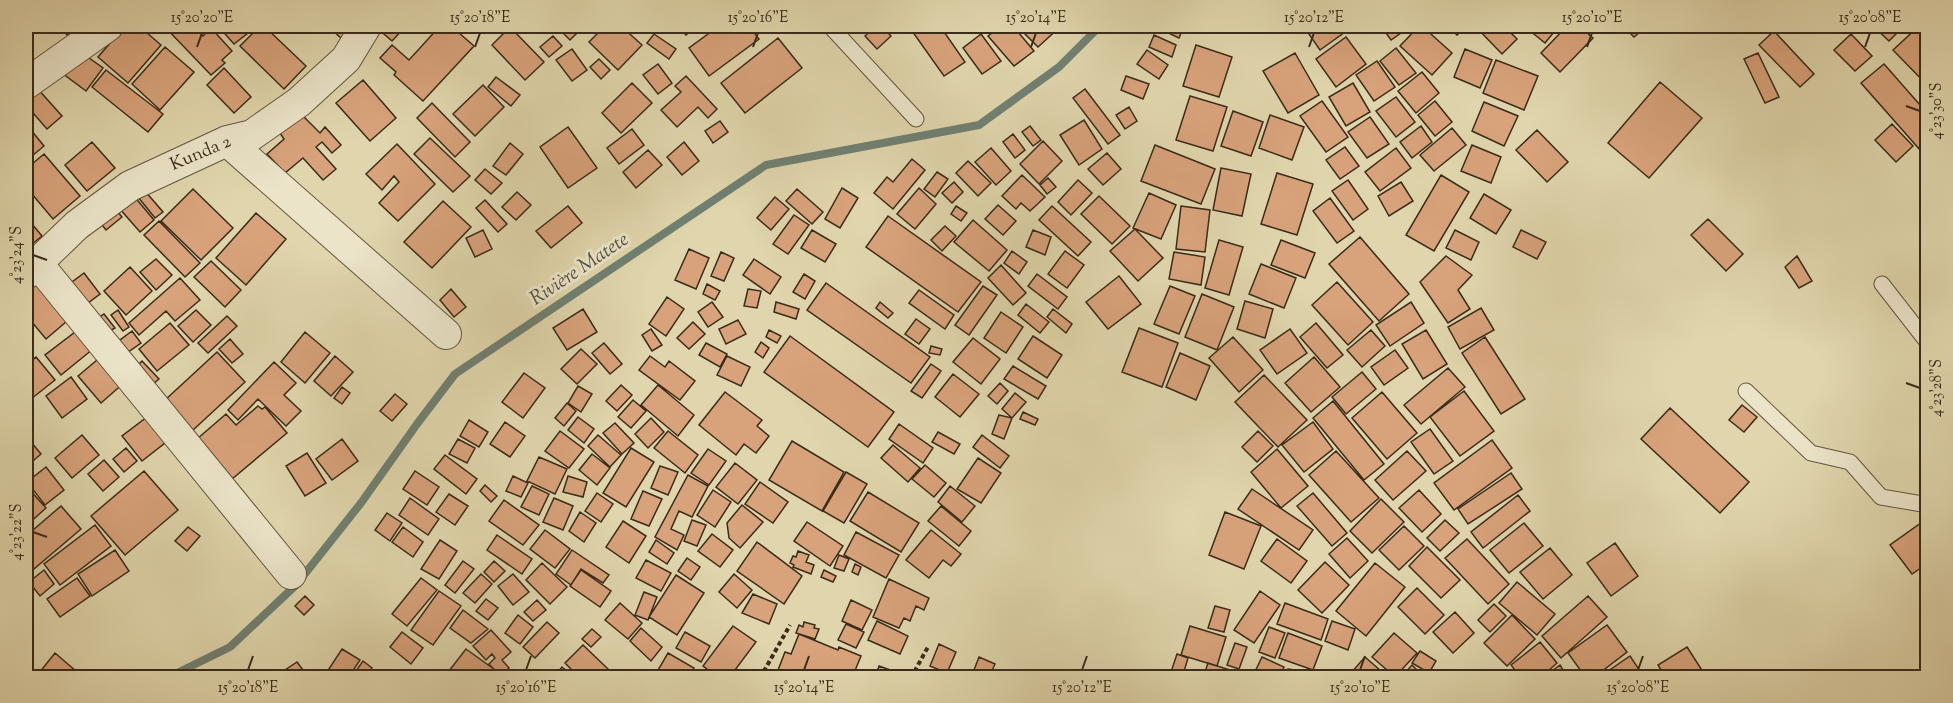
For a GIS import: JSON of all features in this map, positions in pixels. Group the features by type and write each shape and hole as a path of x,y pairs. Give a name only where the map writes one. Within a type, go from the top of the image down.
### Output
{"street":[{"path":"30,74 108,26"},
{"name":"Kunda 2","path":"32,269 77,225 130,186 227,141 252,135 299,102 346,59 366,26"},
{"path":"227,141 446,334"},
{"path":"32,269 291,574"}],"lane":[{"path":"830,26 916,119"},
{"path":"1882,284 1928,343"},
{"path":"1746,391 1811,453 1850,462 1881,497 1928,505"}],"path":[{"path":"760,678 790,625"},
{"path":"911,678 929,645"}],"building":[{"path":"60,26 80,26 67,35"},
{"path":"125,26 139,26 161,45 128,83 98,57"},
{"path":"164,26 193,26 203,36 211,28 232,51 222,60 225,63 211,75"},
{"path":"218,26 257,26 234,44"},
{"path":"260,26 264,26 306,66 284,89 240,46"},
{"path":"328,26 350,26 344,41"},
{"path":"379,26 406,26 392,41 377,28"},
{"path":"440,26 451,26 474,46 423,101 394,75 396,72 380,58 392,45 409,60"},
{"path":"556,26 574,26 579,31 570,40"},
{"path":"605,26 621,26 642,45 618,70 589,42"},
{"path":"677,26 697,26 686,35"},
{"path":"719,26 749,26 759,39 709,76 689,48"},
{"path":"876,26 881,26 891,36 877,49 865,36"},
{"path":"920,26 940,26 965,62 944,76 912,31"},
{"path":"1001,26 1013,26 1034,51 1014,66 988,36"},
{"path":"1031,26 1061,26 1038,47 1023,32"},
{"path":"1167,26 1184,26 1179,38 1164,31"},
{"path":"1341,26 1345,32 1320,50 1304,27"},
{"path":"1381,26 1411,26 1391,40"},
{"path":"1419,26 1422,26 1452,53 1432,75 1400,46"},
{"path":"1448,26 1467,26 1457,35"},
{"path":"1475,26 1504,26 1517,39 1502,54"},
{"path":"1533,26 1559,26 1545,43 1529,30"},
{"path":"1567,26 1579,26 1593,38 1560,72 1541,53"},
{"path":"1623,26 1647,26 1634,37"},
{"path":"1873,26 1904,26 1889,41"},
{"path":"1919,26 1928,26 1928,86 1893,50"},
{"path":"510,27 544,62 525,80 492,45"},
{"path":"1774,31 1814,74 1800,87 1759,45"},
{"path":"654,34 676,49 669,59 647,43"},
{"path":"981,34 1001,61 982,74 963,48"},
{"path":"1851,34 1872,56 1855,71 1834,50"},
{"path":"1154,35 1176,45 1172,57 1149,47"},
{"path":"553,36 562,46 549,57 540,47"},
{"path":"1346,37 1366,64 1336,87 1316,59"},
{"path":"778,38 802,68 745,113 721,83"},
{"path":"1196,45 1232,57 1219,97 1183,86"},
{"path":"165,47 194,72 160,110 132,84"},
{"path":"1396,48 1416,73 1399,85 1380,61"},
{"path":"572,49 587,70 572,81 556,60"},
{"path":"1465,49 1492,60 1480,88 1454,77"},
{"path":"78,50 103,68 86,91 62,73"},
{"path":"1147,50 1168,65 1159,79 1137,64"},
{"path":"1295,53 1319,95 1288,113 1263,71"},
{"path":"1758,53 1779,97 1765,103 1744,59"},
{"path":"599,59 610,70 601,79 590,67"},
{"path":"1496,60 1538,76 1524,110 1483,93"},
{"path":"1377,61 1395,87 1374,101 1356,75"},
{"path":"658,64 672,83 658,94 643,75"},
{"path":"1884,64 1928,114 1928,159 1861,83"},
{"path":"224,68 251,97 234,113 207,85"},
{"path":"106,70 163,114 148,132 92,87"},
{"path":"1422,72 1439,93 1416,113 1398,91"},
{"path":"686,76 717,109 708,118 698,107 677,127 661,110 681,92 675,86"},
{"path":"1126,76 1149,84 1143,99 1121,90"},
{"path":"496,77 520,95 511,106 488,87"},
{"path":"363,80 396,118 370,141 336,103"},
{"path":"1660,82 1702,118 1649,178 1608,143"},
{"path":"632,83 652,103 621,133 602,113"},
{"path":"1353,83 1370,112 1346,126 1329,97"},
{"path":"483,85 504,107 475,136 453,114"},
{"path":"37,88 62,116 47,129 26,105 26,97"},
{"path":"1085,89 1120,135 1108,144 1073,98"},
{"path":"1190,96 1227,107 1213,151 1176,140"},
{"path":"1396,97 1415,122 1396,137 1376,111"},
{"path":"1322,101 1348,137 1326,152 1300,116"},
{"path":"1435,101 1452,122 1435,136 1418,115"},
{"path":"1484,102 1518,116 1504,146 1472,131"},
{"path":"432,103 470,142 455,157 417,118"},
{"path":"1129,107 1137,121 1125,129 1116,115"},
{"path":"298,111 320,133 325,127 341,145 332,153 322,142 316,147 336,169 323,180 303,158 285,173 267,154 284,139 278,130"},
{"path":"1233,111 1263,122 1251,156 1221,146"},
{"path":"1270,115 1304,127 1292,160 1259,148"},
{"path":"1370,117 1389,144 1367,158 1348,132"},
{"path":"1084,120 1102,149 1079,165 1060,135"},
{"path":"720,121 728,132 713,143 705,131"},
{"path":"26,124 44,146 26,161"},
{"path":"1892,124 1913,146 1896,162 1875,140"},
{"path":"1030,126 1041,140 1033,146 1022,132"},
{"path":"1421,126 1432,142 1412,158 1400,142"},
{"path":"568,127 597,168 568,188 540,147"},
{"path":"1452,128 1466,145 1434,171 1420,155"},
{"path":"632,129 644,145 619,164 607,148"},
{"path":"1537,130 1568,162 1547,182 1516,150"},
{"path":"1013,134 1025,150 1015,158 1003,142"},
{"path":"430,138 470,176 453,192 414,154"},
{"path":"1043,141 1062,161 1039,184 1020,164"},
{"path":"92,142 115,168 87,191 65,165"},
{"path":"684,142 699,161 682,175 667,157"},
{"path":"510,143 523,154 506,175 493,166"},
{"path":"397,144 435,184 398,221 379,203 399,182 394,176 382,190 366,174"},
{"path":"1155,145 1215,169 1201,204 1141,181"},
{"path":"1472,145 1501,157 1491,183 1461,171"},
{"path":"1345,147 1359,166 1340,179 1326,160"},
{"path":"991,148 1011,171 996,185 975,162"},
{"path":"1396,148 1411,168 1380,191 1365,172"},
{"path":"648,150 662,165 636,188 623,172"},
{"path":"1107,153 1121,169 1103,185 1088,169"},
{"path":"44,154 80,196 53,219 26,187 26,169"},
{"path":"912,159 925,170 893,209 874,193 887,177 893,182"},
{"path":"968,161 991,183 978,196 956,173"},
{"path":"1221,168 1251,174 1242,216 1213,210"},
{"path":"485,169 502,183 491,194 475,180"},
{"path":"937,172 948,179 935,197 924,189"},
{"path":"1277,173 1313,184 1297,235 1261,224"},
{"path":"1022,175 1045,197 1030,211 1021,203 1016,209 1002,196"},
{"path":"1441,175 1469,192 1434,251 1406,235"},
{"path":"1048,178 1056,187 1047,194 1040,185"},
{"path":"1078,180 1092,193 1071,215 1058,202"},
{"path":"1348,180 1368,209 1353,220 1332,191"},
{"path":"954,182 963,192 952,203 942,193"},
{"path":"1401,182 1413,201 1389,216 1378,196"},
{"path":"842,188 858,198 840,228 825,219"},
{"path":"919,188 936,204 915,229 897,214"},
{"path":"193,189 233,228 201,260 161,221"},
{"path":"797,189 823,212 812,224 786,201"},
{"path":"145,191 163,212 155,218 138,197"},
{"path":"517,192 531,205 516,220 502,207"},
{"path":"1149,193 1176,205 1161,239 1133,228"},
{"path":"1484,194 1511,210 1496,234 1470,218"},
{"path":"133,195 154,220 140,232 119,208"},
{"path":"1099,196 1130,226 1112,244 1081,214"},
{"path":"775,197 789,209 771,230 757,218"},
{"path":"1330,198 1354,231 1337,243 1313,211"},
{"path":"485,200 507,224 498,232 476,208"},
{"path":"443,201 471,227 432,268 404,242"},
{"path":"111,204 122,217 106,230 95,216"},
{"path":"998,205 1016,221 1003,235 985,219"},
{"path":"568,206 582,223 551,248 536,231"},
{"path":"956,206 967,213 961,221 951,214"},
{"path":"1052,206 1091,242 1078,256 1039,220"},
{"path":"1181,206 1210,210 1205,252 1176,249"},
{"path":"256,213 286,239 246,285 216,258"},
{"path":"794,215 809,225 788,254 773,244"},
{"path":"888,216 981,282 958,312 866,247"},
{"path":"26,217 42,236 26,249"},
{"path":"1708,219 1743,254 1726,271 1691,235"},
{"path":"973,220 1007,250 989,271 954,242"},
{"path":"159,221 200,263 185,277 144,235"},
{"path":"945,226 956,236 942,251 931,240"},
{"path":"1135,229 1163,258 1138,281 1110,251"},
{"path":"483,230 492,249 475,257 466,238"},
{"path":"812,230 836,244 825,262 801,248"},
{"path":"1033,230 1051,237 1045,255 1026,247"},
{"path":"1455,230 1479,242 1471,260 1446,248"},
{"path":"1521,230 1546,242 1537,259 1513,247"},
{"path":"1360,237 1409,294 1379,321 1329,264"},
{"path":"1219,240 1243,247 1229,295 1205,288"},
{"path":"1281,240 1315,253 1305,278 1271,265"},
{"path":"689,249 709,258 696,289 675,280"},
{"path":"1012,251 1027,262 1019,274 1004,263"},
{"path":"1065,251 1084,265 1067,288 1048,274"},
{"path":"721,252 734,258 724,281 711,276"},
{"path":"1174,252 1205,257 1201,285 1169,279"},
{"path":"1446,256 1472,275 1458,290 1470,309 1448,323 1420,282"},
{"path":"1797,256 1812,281 1799,288 1785,267"},
{"path":"156,259 172,275 156,290 140,272"},
{"path":"754,259 781,277 770,294 743,275"},
{"path":"211,261 241,290 225,307 194,277"},
{"path":"1261,264 1296,278 1284,308 1249,294"},
{"path":"1001,265 1026,293 1013,305 988,278"},
{"path":"130,267 152,291 126,315 104,291"},
{"path":"36,272 73,316 46,339 26,315 26,281"},
{"path":"84,273 100,294 84,306 68,285"},
{"path":"804,274 815,281 805,299 793,292"},
{"path":"1037,274 1067,297 1058,309 1028,286"},
{"path":"1119,276 1141,304 1108,329 1086,302"},
{"path":"180,278 200,300 175,321 166,311 139,335 129,323"},
{"path":"1337,282 1373,322 1348,345 1312,305"},
{"path":"826,283 930,357 911,383 807,310"},
{"path":"707,284 720,291 715,300 703,294"},
{"path":"983,286 997,295 969,335 955,325"},
{"path":"1170,286 1195,296 1179,334 1154,324"},
{"path":"451,289 466,307 454,317 440,300"},
{"path":"748,289 761,291 757,308 744,306"},
{"path":"919,290 954,315 945,329 909,303"},
{"path":"1202,294 1234,307 1217,350 1185,337"},
{"path":"667,297 684,309 666,336 649,324"},
{"path":"1245,301 1273,309 1265,338 1237,329"},
{"path":"712,302 723,317 708,327 698,312"},
{"path":"776,302 799,309 796,319 774,312"},
{"path":"880,302 893,313 888,318 876,308"},
{"path":"1411,302 1424,323 1390,346 1376,325"},
{"path":"1026,304 1049,322 1040,333 1018,315"},
{"path":"1481,308 1494,330 1460,349 1448,327"},
{"path":"583,309 597,332 567,350 553,328"},
{"path":"1053,309 1072,324 1066,333 1047,317"},
{"path":"118,310 129,327 123,331 111,315"},
{"path":"196,310 211,325 193,342 178,326"},
{"path":"1001,312 1023,327 1006,353 984,338"},
{"path":"104,314 115,328 108,332 98,318"},
{"path":"227,316 237,326 208,353 198,343"},
{"path":"916,319 930,329 919,344 905,334"},
{"path":"738,320 746,334 726,344 719,329"},
{"path":"693,322 705,334 689,349 677,338"},
{"path":"170,323 189,345 157,371 139,349"},
{"path":"1316,323 1343,355 1327,368 1300,337"},
{"path":"83,326 98,345 61,375 45,355"},
{"path":"1139,328 1178,343 1162,387 1122,372"},
{"path":"651,329 662,345 652,351 642,335"},
{"path":"1290,329 1307,353 1277,374 1260,350"},
{"path":"769,330 781,336 777,343 766,337"},
{"path":"1371,330 1385,346 1362,367 1347,350"},
{"path":"1426,330 1447,364 1423,379 1402,344"},
{"path":"132,331 141,343 124,355 116,343"},
{"path":"305,332 330,353 305,383 281,362"},
{"path":"790,336 894,412 868,447 764,372"},
{"path":"1033,336 1062,355 1047,378 1018,359"},
{"path":"1233,337 1263,370 1239,392 1209,358"},
{"path":"1485,337 1525,399 1501,414 1462,353"},
{"path":"973,338 1000,359 981,384 953,362"},
{"path":"230,339 243,354 232,363 219,349"},
{"path":"761,342 769,348 763,358 755,352"},
{"path":"604,343 622,364 610,374 592,353"},
{"path":"706,343 727,354 720,367 699,355"},
{"path":"931,346 942,349 940,355 929,353"},
{"path":"581,349 597,364 577,384 561,369"},
{"path":"1395,350 1408,368 1384,385 1371,367"},
{"path":"217,352 245,382 192,431 164,401"},
{"path":"1180,353 1210,366 1196,400 1166,387"},
{"path":"103,355 125,382 101,403 78,376"},
{"path":"335,356 353,372 331,396 314,381"},
{"path":"650,356 665,367 669,361 695,381 680,400 639,370"},
{"path":"727,356 750,367 741,386 717,375"},
{"path":"36,357 55,380 26,403 26,365"},
{"path":"1314,357 1340,387 1311,412 1285,383"},
{"path":"142,361 159,379 148,388 137,376 144,370 139,364"},
{"path":"274,362 296,383 284,395 301,411 286,426 258,399 238,420 228,410"},
{"path":"931,364 941,371 922,398 911,391"},
{"path":"1013,366 1046,386 1038,399 1004,379"},
{"path":"1448,368 1465,387 1421,424 1404,405"},
{"path":"1362,372 1376,389 1346,414 1332,397"},
{"path":"524,373 545,388 523,418 502,402"},
{"path":"953,374 979,394 960,417 935,397"},
{"path":"1264,375 1307,420 1278,447 1235,402"},
{"path":"71,377 87,399 62,418 46,396"},
{"path":"1000,383 1008,391 997,404 988,396"},
{"path":"621,385 632,395 617,411 606,401"},
{"path":"658,385 694,415 678,436 641,405"},
{"path":"578,386 592,394 581,412 568,403"},
{"path":"342,387 350,393 342,404 334,398"},
{"path":"1464,391 1494,431 1460,456 1430,417"},
{"path":"725,392 762,420 757,426 769,436 756,453 744,444 736,455 699,425"},
{"path":"1382,392 1417,433 1387,459 1352,418"},
{"path":"1015,393 1026,402 1012,418 1002,409"},
{"path":"395,394 407,404 392,421 380,411"},
{"path":"633,400 646,411 631,428 618,417"},
{"path":"1333,401 1384,464 1364,480 1313,418"},
{"path":"567,403 576,411 564,426 555,418"},
{"path":"1742,405 1757,417 1744,432 1729,420"},
{"path":"258,406 262,409 265,407 287,433 232,479 197,439 226,414 236,425"},
{"path":"1670,408 1749,482 1720,513 1641,439"},
{"path":"1023,412 1038,419 1035,425 1020,419"},
{"path":"151,414 170,439 142,461 122,436"},
{"path":"999,415 1012,418 1004,439 992,434"},
{"path":"578,417 594,429 584,443 568,430"},
{"path":"651,418 664,432 648,448 635,434"},
{"path":"469,420 488,432 479,447 460,436"},
{"path":"505,422 525,436 510,457 490,444"},
{"path":"1313,422 1333,449 1304,472 1282,445"},
{"path":"615,423 634,443 622,454 603,433"},
{"path":"899,424 933,448 923,463 889,439"},
{"path":"1430,429 1453,461 1434,474 1411,442"},
{"path":"560,431 584,449 569,468 545,451"},
{"path":"668,431 698,455 685,473 654,448"},
{"path":"1258,431 1273,446 1257,462 1242,447"},
{"path":"938,432 960,444 954,454 932,442"},
{"path":"82,435 99,455 72,478 55,458"},
{"path":"598,435 621,455 610,467 588,446"},
{"path":"982,435 1009,456 1000,468 973,447"},
{"path":"26,436 41,454 26,467"},
{"path":"342,439 358,461 332,480 316,459"},
{"path":"458,439 475,448 467,463 449,454"},
{"path":"1492,440 1512,468 1454,510 1434,483"},
{"path":"792,441 844,472 822,511 769,480"},
{"path":"893,445 920,468 908,482 881,458"},
{"path":"126,448 137,461 124,472 113,459"},
{"path":"631,448 654,462 626,507 603,493"},
{"path":"708,449 726,461 709,485 691,473"},
{"path":"1277,449 1308,486 1281,508 1251,472"},
{"path":"1336,451 1379,498 1351,522 1309,475"},
{"path":"1407,451 1426,471 1393,500 1375,480"},
{"path":"307,453 326,483 305,496 286,466"},
{"path":"592,454 610,468 597,485 579,470"},
{"path":"445,455 477,479 466,494 434,469"},
{"path":"539,457 567,469 555,494 527,481"},
{"path":"978,458 1001,473 981,503 957,489"},
{"path":"104,460 119,477 103,491 88,474"},
{"path":"735,463 757,480 738,504 716,487"},
{"path":"925,465 946,483 934,497 912,479"},
{"path":"660,466 678,472 668,495 651,488"},
{"path":"46,467 64,490 45,505 27,482"},
{"path":"144,471 178,510 125,555 91,516"},
{"path":"415,471 439,487 427,505 403,489"},
{"path":"846,472 867,484 844,523 823,511"},
{"path":"1511,473 1522,489 1468,524 1458,509"},
{"path":"688,475 708,486 692,517 679,511 671,529 684,535 677,550 655,537"},
{"path":"513,476 528,483 521,497 506,491"},
{"path":"568,476 587,482 583,497 563,492"},
{"path":"760,482 788,502 773,523 745,504"},
{"path":"485,485 497,496 491,502 480,491"},
{"path":"532,486 549,494 539,515 521,507"},
{"path":"950,486 975,506 962,522 938,502"},
{"path":"27,487 46,508 26,526 26,489"},
{"path":"1252,489 1313,530 1299,550 1238,509"},
{"path":"713,490 731,502 715,527 697,515"},
{"path":"1419,490 1441,514 1422,532 1399,508"},
{"path":"643,491 662,499 649,526 631,519"},
{"path":"868,492 919,523 901,552 850,521"},
{"path":"597,493 613,504 601,522 585,511"},
{"path":"1313,493 1347,533 1332,546 1297,506"},
{"path":"449,494 468,506 455,525 436,512"},
{"path":"1518,495 1530,511 1483,548 1471,532"},
{"path":"410,498 439,519 428,535 399,515"},
{"path":"554,498 573,506 563,530 543,522"},
{"path":"1381,499 1404,522 1372,553 1350,531"},
{"path":"504,500 539,525 523,545 489,521"},
{"path":"742,505 763,522 740,548 729,538 727,523"},
{"path":"61,506 81,529 28,574 26,536"},
{"path":"941,506 971,531 959,546 928,521"},
{"path":"580,512 596,523 584,542 569,531"},
{"path":"1225,512 1261,526 1244,569 1209,555"},
{"path":"387,513 402,523 390,541 375,530"},
{"path":"1928,518 1928,563 1912,574 1890,545"},
{"path":"692,520 706,525 697,546 684,541"},
{"path":"1445,520 1459,533 1440,551 1427,538"},
{"path":"623,521 646,536 629,563 606,547"},
{"path":"807,522 843,546 830,566 794,541"},
{"path":"1524,523 1543,546 1509,573 1490,550"},
{"path":"95,525 111,546 60,585 44,564"},
{"path":"1404,526 1424,546 1399,570 1379,550"},
{"path":"188,527 200,536 187,551 175,541"},
{"path":"403,527 423,542 413,557 392,542"},
{"path":"545,530 570,549 555,568 530,549"},
{"path":"931,530 961,554 951,566 943,560 929,578 906,560"},
{"path":"856,532 899,555 886,578 844,555"},
{"path":"712,534 733,550 720,567 698,551"},
{"path":"497,535 532,559 522,574 487,550"},
{"path":"1347,538 1368,561 1350,578 1329,554"},
{"path":"1277,539 1307,561 1291,583 1261,561"},
{"path":"1467,539 1509,584 1488,604 1445,558"},
{"path":"440,540 457,551 439,579 421,569"},
{"path":"656,540 674,553 667,564 649,552"},
{"path":"757,542 802,576 784,604 737,571"},
{"path":"1615,543 1638,576 1611,596 1587,563"},
{"path":"1427,547 1460,580 1441,598 1409,566"},
{"path":"1550,548 1572,575 1543,599 1520,572"},
{"path":"115,550 129,571 92,596 78,574"},
{"path":"572,550 609,575 603,583 581,569 571,585 556,574"},
{"path":"798,551 809,555 806,562 814,565 811,574 793,567 794,565 790,563"},
{"path":"839,555 849,559 844,571 834,568"},
{"path":"687,558 700,567 691,580 678,571"},
{"path":"646,560 671,573 661,591 636,578"},
{"path":"463,561 474,569 455,593 445,585"},
{"path":"494,561 505,571 494,582 484,572"},
{"path":"1325,562 1349,585 1322,613 1298,590"},
{"path":"542,563 567,587 550,604 526,580"},
{"path":"1375,563 1405,587 1366,636 1336,611"},
{"path":"855,564 861,567 858,575 852,572"},
{"path":"44,570 54,584 40,596 29,582"},
{"path":"581,570 611,591 600,607 570,586"},
{"path":"824,570 836,576 833,582 821,577"},
{"path":"481,574 492,584 475,603 463,593"},
{"path":"513,574 529,592 513,605 498,586"},
{"path":"734,574 752,590 737,608 719,592"},
{"path":"676,575 704,593 677,635 649,617"},
{"path":"77,578 90,596 60,617 47,599"},
{"path":"421,578 437,590 407,626 392,614"},
{"path":"889,579 929,598 924,610 916,606 910,621 904,618 899,628 873,617"},
{"path":"1517,582 1555,614 1537,635 1499,603"},
{"path":"1417,588 1444,615 1425,634 1398,607"},
{"path":"439,591 461,606 433,645 411,630"},
{"path":"1260,591 1280,605 1254,643 1234,630"},
{"path":"644,592 657,597 648,620 635,615"},
{"path":"753,594 777,604 769,624 742,613"},
{"path":"305,596 314,605 304,615 295,606"},
{"path":"1588,596 1607,617 1561,658 1542,636"},
{"path":"486,599 498,608 488,620 476,611"},
{"path":"537,600 546,610 533,621 524,612"},
{"path":"851,600 872,610 862,630 842,621"},
{"path":"620,603 642,623 628,639 605,620"},
{"path":"1285,603 1328,619 1321,640 1277,624"},
{"path":"1494,604 1506,616 1490,632 1478,620"},
{"path":"1215,606 1230,610 1224,632 1208,628"},
{"path":"463,610 488,629 471,643 450,628"},
{"path":"1455,612 1474,633 1453,653 1433,632"},
{"path":"518,615 533,627 520,644 505,633"},
{"path":"1512,615 1535,639 1507,666 1484,643"},
{"path":"877,621 908,636 900,654 868,640"},
{"path":"1332,621 1355,629 1348,650 1325,641"},
{"path":"547,622 559,633 535,658 523,647"},
{"path":"804,622 815,625 814,628 819,629 815,639 796,633 799,625 803,627"},
{"path":"846,624 864,632 856,648 838,640"},
{"path":"1607,625 1627,652 1593,678 1586,678 1568,653"},
{"path":"733,626 756,642 729,678 719,678 703,666"},
{"path":"1190,626 1226,637 1217,666 1181,655"},
{"path":"1269,627 1285,633 1275,658 1259,652"},
{"path":"641,628 662,647 651,661 630,641"},
{"path":"592,629 601,637 591,647 582,639"},
{"path":"491,630 511,652 502,660 509,668 500,676 489,664 495,658 492,654 486,660 473,646"},
{"path":"402,632 423,648 411,664 390,647"},
{"path":"685,632 710,646 701,662 676,648"},
{"path":"1288,633 1322,646 1313,670 1279,658"},
{"path":"1394,633 1417,653 1395,677 1372,657"},
{"path":"799,634 838,650 839,647 861,656 852,678 775,678 785,652 791,654"},
{"path":"1540,642 1557,663 1540,678 1521,678 1511,665"},
{"path":"1235,643 1247,647 1239,669 1227,665"},
{"path":"939,644 956,652 947,673 930,666"},
{"path":"583,645 608,669 600,678 580,678 565,663"},
{"path":"1687,647 1707,678 1666,678 1658,665"},
{"path":"342,649 360,660 348,678 323,678"},
{"path":"466,649 495,670 489,678 457,678 449,671"},
{"path":"1420,651 1436,661 1429,673 1412,663"},
{"path":"55,653 84,678 35,678"},
{"path":"668,653 694,668 689,678 654,677"},
{"path":"1177,654 1188,658 1182,678 1170,675"},
{"path":"1630,656 1640,671 1631,678 1598,678"},
{"path":"979,657 995,664 990,675 996,678 971,678"},
{"path":"1262,657 1284,667 1279,678 1252,678"},
{"path":"1365,657 1389,678 1353,678 1350,674"},
{"path":"363,661 372,668 365,678 351,678"},
{"path":"297,662 309,678 277,678 276,676"},
{"path":"1208,663 1236,672 1234,678 1203,678"},
{"path":"1412,665 1425,678 1400,678"},
{"path":"1560,665 1568,678 1542,678"},
{"path":"879,666 893,671 890,678 875,678"},
{"path":"562,667 575,678 553,678"},
{"path":"1288,669 1320,674 1320,678 1287,678"},
{"path":"610,670 624,678 605,678"},
{"path":"1012,670 1024,676 1023,678 1009,678"}],"waterway":[{"name":"Rivière Matete","path":"167,678 230,647 296,585 361,503 455,374 766,165 979,125 1059,67 1100,26"}]}
